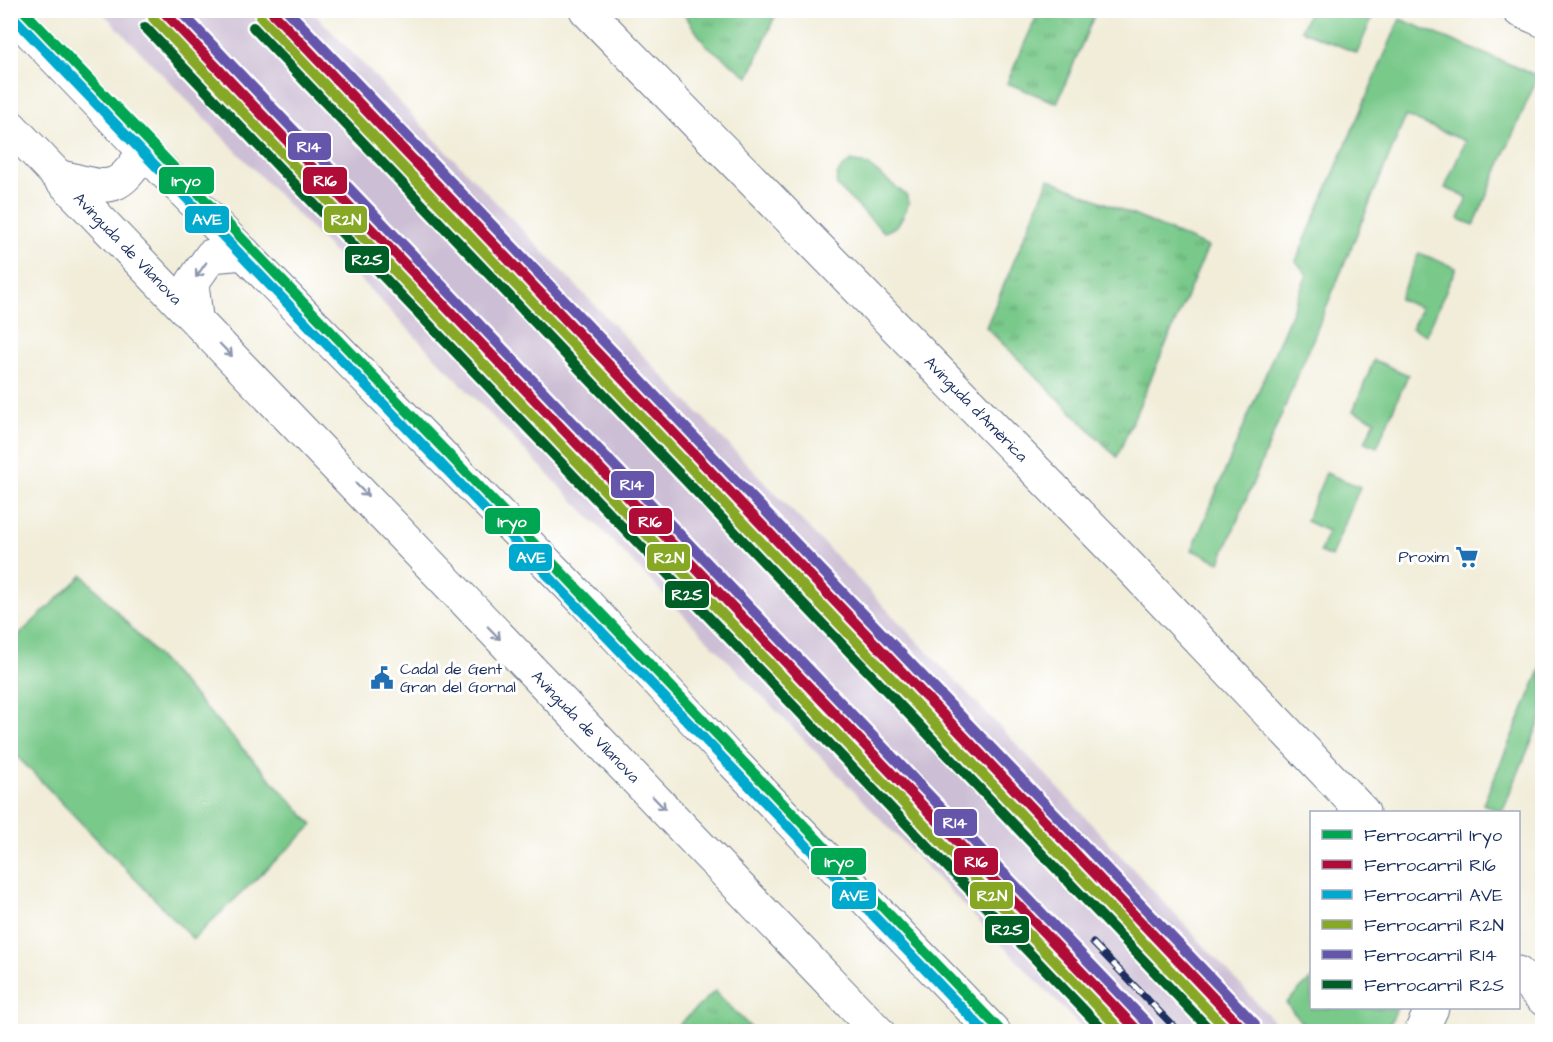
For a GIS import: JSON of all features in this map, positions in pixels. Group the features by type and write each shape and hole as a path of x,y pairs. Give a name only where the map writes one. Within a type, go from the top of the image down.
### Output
{"street":[{"name":"Avinguda d'Amèrica","path":"586,10 1129,566 1361,811"},
{"path":"1519,10 1542,20"},
{"path":"10,11 144,152 584,601 728,757 994,1032"},
{"name":"Avinguda de Vilanova","path":"10,126 878,1032"},
{"name":"Avinguda de Vilanova","path":"60,177 107,187 128,176 144,152"},
{"name":"Avinguda de Vilanova","path":"195,318 192,283 211,256 244,253"},
{"path":"1520,975 1542,998"},
{"path":"1421,1032 1432,1009"}],"shaded area":[{"path":"101,11 312,11 1049,778 1283,1031 1085,1031"}],"green space":[{"path":"1310,10 1375,11 1357,53 1301,30"},
{"path":"682,11 777,11 749,77 705,44"},
{"path":"1039,11 1096,11 1057,103 1007,83"},
{"path":"1400,19 1538,76 1474,225 1459,219 1467,197 1445,188 1465,141 1406,116 1220,562 1192,550 1307,275 1296,261"},
{"path":"851,161 868,165 906,195 909,202 894,228 884,232 837,186 839,172"},
{"path":"1049,179 1208,247 1117,457 986,327"},
{"path":"1419,253 1456,268 1426,335 1412,328 1421,308 1399,299"},
{"path":"1374,360 1408,375 1377,447 1365,442 1375,420 1353,411"},
{"path":"1326,473 1360,487 1331,557 1320,552 1328,531 1306,521"},
{"path":"83,575 313,825 193,939 11,750 11,642"},
{"path":"1542,666 1542,716 1502,811 1483,804"},
{"path":"1310,980 1310,1009 1397,1009 1387,1031 1308,1031 1286,1003"},
{"path":"715,991 754,1031 672,1031"}],"railway":[{"path":"1093,943 1179,1032"}],"rail line":[{"name":"Iryo","path":"23,10 1002,1032"},
{"name":"R16","path":"162,10 1139,1032"},
{"name":"R14","path":"179,10 1148,1024"},
{"name":"R16","path":"270,10 1246,1032"},
{"name":"R14","path":"287,10 1255,1024"},
{"name":"AVE","path":"14,18 985,1032"},
{"name":"R2N","path":"153,18 1122,1032"},
{"name":"R2N","path":"261,18 1229,1032"},
{"name":"R2S","path":"145,27 1105,1032"},
{"name":"R2S","path":"253,27 1212,1032"}],"place":[{"name":"Proxim","path":"1467,557"},
{"name":"Cadal de Gent Gran del Gornal","path":"382,678"}]}
